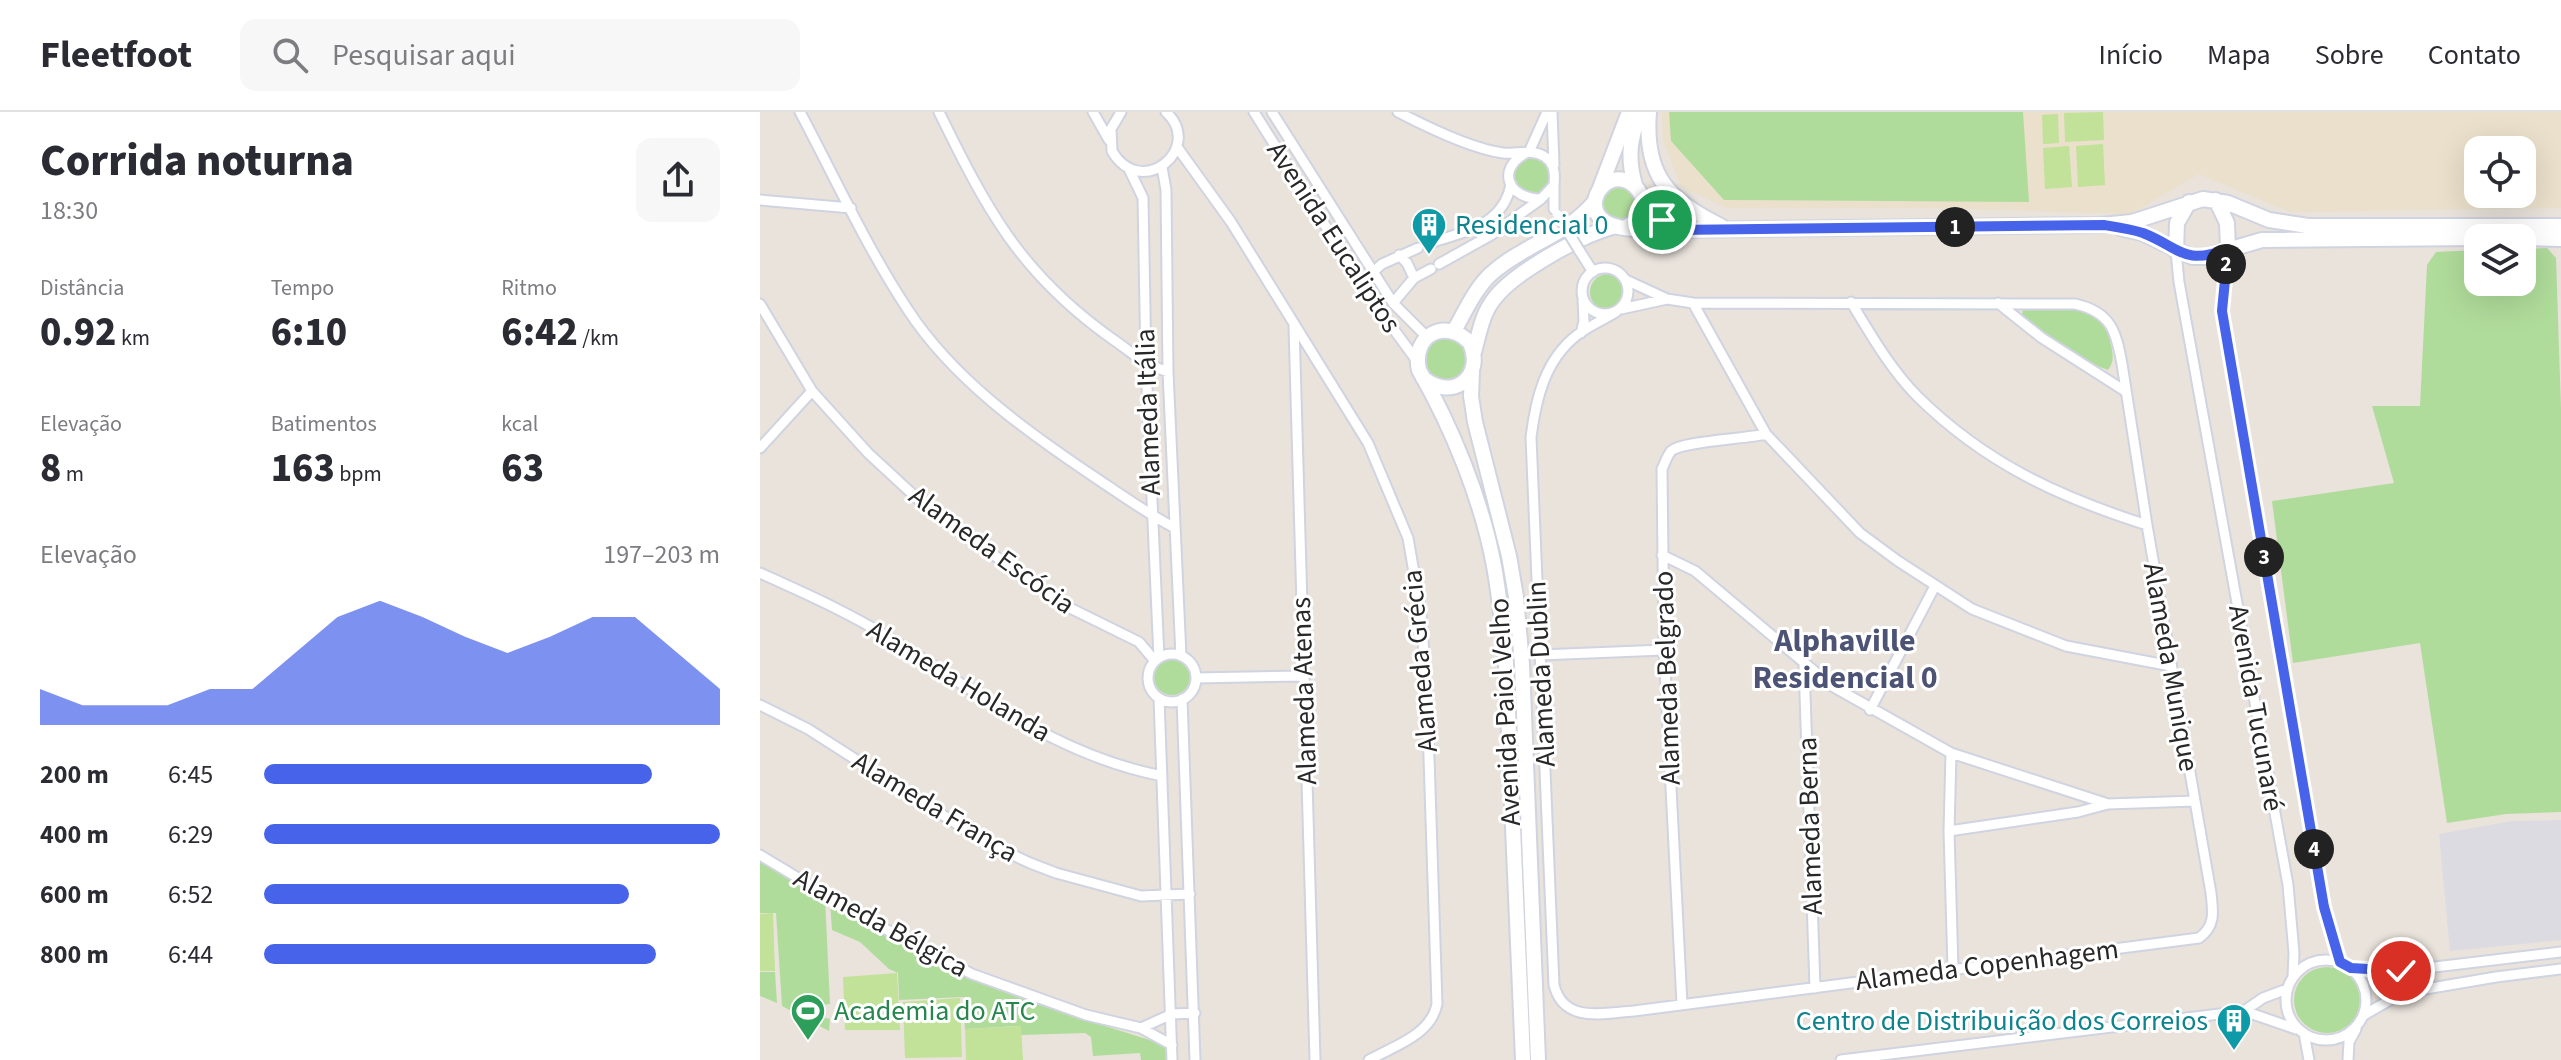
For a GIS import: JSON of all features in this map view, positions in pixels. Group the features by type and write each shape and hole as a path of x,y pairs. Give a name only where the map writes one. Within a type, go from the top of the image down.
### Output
{"main road":[{"path":"1629,112 1598,195 1598,217 1619,227 1676,230 2104,225 2153,217 2189,202 2216,200 2267,220 2308,226 2561,226"},
{"path":"1635,185 1629,149 1640,112"},
{"path":"1649,112 1647,142 1659,177 1676,199 1691,211 1725,228"},
{"path":"1454,331 1491,273 1583,215 1614,180 1635,185 1640,190 1644,205 1676,230"},
{"path":"2216,200 2227,223 2228,249"},
{"path":"2176,251 2177,223 2189,202"},
{"name":"Avenida Paiol Velho","path":"1538,1060 1522,664 1516,597 1509,556 1475,422 1471,396 1474,352 1485,313 1504,288 1531,268 1588,236 1639,219 1644,205"},
{"path":"2104,225 2142,233 2192,257 2204,257 2244,244 2275,240 2464,238"},
{"path":"2536,238 2561,239"},
{"path":"1417,361 1421,344 1427,337 1444,330 1454,331 1470,343 1474,352"},
{"name":"Avenida Paiol Velho","path":"1417,361 1473,491 1494,561 1506,664 1523,1060"},
{"path":"1423,378 1439,388 1448,388 1458,386 1472,372"}],"street":[{"path":"800,112 909,312 937,347 988,397 1042,442 1152,516 1175,528"},
{"path":"939,112 977,188 1028,265 1084,318 1146,365 1168,372"},
{"name":"Alameda Itália","path":"1093,112 1110,140 1116,158 1129,169 1143,198 1157,659"},
{"path":"1110,140 1111,129 1121,112"},
{"name":"Alameda Grécia","path":"1166,112 1176,126 1177,147 1231,222 1368,443 1408,538 1421,613 1427,696 1437,1004 1435,1015 1423,1029 1369,1060"},
{"name":"Avenida Eucaliptos","path":"1254,112 1362,282 1417,361"},
{"name":"Avenida Eucaliptos","path":"1272,112 1393,303 1427,337"},
{"path":"1398,112 1491,152 1527,152 1546,157 1554,169"},
{"path":"1362,282 1399,255 1490,221 1506,204 1513,161 1527,152 1549,112"},
{"path":"1549,112 1555,212"},
{"path":"1129,169 1146,172 1162,167 1177,147"},
{"path":"1491,152 1519,195 1526,199 1542,198"},
{"name":"Alameda Itália","path":"1162,167 1166,190 1168,372 1181,656"},
{"path":"1393,303 1414,278 1491,235 1542,198 1554,185"},
{"path":"1542,198 1555,212 1593,272"},
{"path":"760,200 851,208"},
{"name":"Avenida Tucunaré","path":"2228,249 2222,297 2223,319 2324,907 2340,962"},
{"name":"Avenida Tucunaré","path":"2176,251 2288,885 2293,977"},
{"path":"1399,255 1414,278"},
{"path":"1581,333 1584,321 1583,299 1583,287 1593,272 1607,268 1621,274 1626,280 1628,298 1618,310 1608,314 1593,311 1583,299"},
{"name":"Alameda Munique","path":"1626,280 1667,299 1693,303 2075,304 2096,311 2111,325 2117,338 2213,914 2210,928 2199,938"},
{"name":"Alameda Munique","path":"1618,310 1667,299"},
{"path":"1851,302 1877,346 1918,397 1972,443 2019,474 2061,495 2147,525"},
{"path":"1693,303 1766,434 1860,533 1972,609 2066,646 2171,666"},
{"path":"1998,303 2042,338 2125,391"},
{"name":"Alameda Escócia","path":"760,304 812,391 868,453 934,514 1072,609 1139,642 1157,659"},
{"name":"Alameda Dublin","path":"1585,1014 1566,1008 1554,985 1531,437 1535,406 1556,357 1581,333 1618,310"},
{"name":"Alameda Atenas","path":"1293,323 1315,1060"},
{"path":"760,448 812,391"},
{"name":"Alameda Belgrado","path":"1682,1004 1664,650 1662,469 1672,450 1683,444 1729,441 1766,434"},
{"path":"1662,555 1695,571 1804,665 1870,710 1951,753 2108,804"},
{"name":"Alameda Holanda","path":"760,573 890,638 1047,737 1101,758 1162,776"},
{"path":"1870,710 1935,586"},
{"path":"1540,655 1664,650"},
{"path":"1159,698 1171,701 1182,699 1192,691 1196,678 1192,665 1181,656 1166,655 1157,659 1149,671 1149,683 1159,698 1172,1060"},
{"name":"Alameda Berna","path":"1804,665 1815,988"},
{"path":"1196,678 1303,676"},
{"path":"1182,699 1195,1060"},
{"name":"Alameda França","path":"760,705 808,729 985,842 1030,863 1141,896 1190,894"},
{"path":"1951,753 1949,831 1953,969"},
{"path":"1949,831 2078,812 2108,804 2195,801"},
{"name":"Alameda Bélgica","path":"760,855 868,920 972,974 1086,1015 1141,1028 1172,1045"},
{"name":"Alameda Copenhagem","path":"1585,1014 1815,988 2199,938"},
{"path":"2351,968 2401,971 2561,952"},
{"path":"2309,1060 2300,1031 2286,1003 2287,989 2302,967 2327,959 2351,968 2360,977 2365,989 2367,1002 2364,1015 2349,1042 2348,1060"},
{"path":"2364,1015 2402,993 2561,969"},
{"path":"2401,971 2402,993"},
{"path":"2244,1011 2263,998 2287,989"},
{"path":"1841,1060 2244,1011 2321,1040 2347,1034 2357,1026"},
{"path":"1141,1028 1172,1014 1195,1013"}],"shaded area":[{"path":"1662,112 2561,112 2561,208 2290,212 2199,174 2131,214 1929,208 1726,208 1681,186 1663,141"},
{"path":"2561,820 2561,940 2450,951 2439,834 2512,821"}],"green space":[{"path":"1669,112 2023,112 2029,202 1724,200 1671,141"},
{"path":"2103,112 2104,140 2065,142 2064,113"},
{"path":"2058,114 2059,143 2043,144 2042,115"},
{"path":"2103,144 2105,185 2078,187 2076,146"},
{"path":"2069,146 2072,187 2045,189 2043,148"},
{"path":"1531,158 1544,163 1549,176 1544,189 1531,194 1518,189 1513,176 1518,163"},
{"path":"1616,183 1637,194 1637,212 1621,224 1602,216 1600,195"},
{"path":"2536,248 2547,248 2556,258 2561,409 2561,812 2506,814 2447,823 2420,643 2293,663 2272,501 2394,483 2372,406 2420,406 2427,265 2436,252 2464,251 2464,296 2536,296"},
{"path":"1608,274 1621,279 1626,292 1621,305 1608,310 1595,305 1590,292 1595,279"},
{"path":"2023,307 2076,308 2098,318 2106,327 2112,348 2113,359 2108,370 2085,360 2053,339 2022,316"},
{"path":"1445,336 1461,342 1467,358 1461,374 1445,380 1429,374 1423,358 1429,342"},
{"path":"1172,659 1185,664 1190,677 1185,690 1172,695 1159,690 1154,677 1159,664"},
{"path":"760,858 825,898 830,1004 822,1005 822,1017 830,1019 829,1031 782,1006 776,913 760,913"},
{"path":"830,902 962,975 1061,1012 1162,1044 1168,1053 1168,1060 1141,1060 1140,1053 1093,1056 1091,1037 1085,1033 1021,1035 1020,1026 965,1029 963,997 899,1000 898,973 889,969 860,942 832,930"},
{"path":"773,913 775,971 760,971 760,914"},
{"path":"2327,967 2340,969 2355,982 2360,1000 2358,1013 2345,1028 2327,1033 2314,1031 2299,1018 2294,1000 2296,987 2309,972"},
{"path":"760,972 775,972 777,1003 760,996"},
{"path":"897,973 900,1030 845,1030 843,977"},
{"path":"960,998 962,1057 905,1058 903,1002"},
{"path":"1021,1026 1023,1060 966,1060 965,1029"}],"place":[{"name":"Residencial 0","path":"1429,256"},
{"name":"Academia do ATC","path":"808,1042"},
{"name":"Centro de Distribuição dos Correios","path":"2234,1052"}],"district":[{"name":"Alphaville Residencial 0","path":"1845,660"}],"route":[{"path":"1662,220 1676,230 2104,225 2142,233 2192,257 2204,257 2228,249 2222,311 2324,907 2340,962 2351,968 2401,971"}]}
